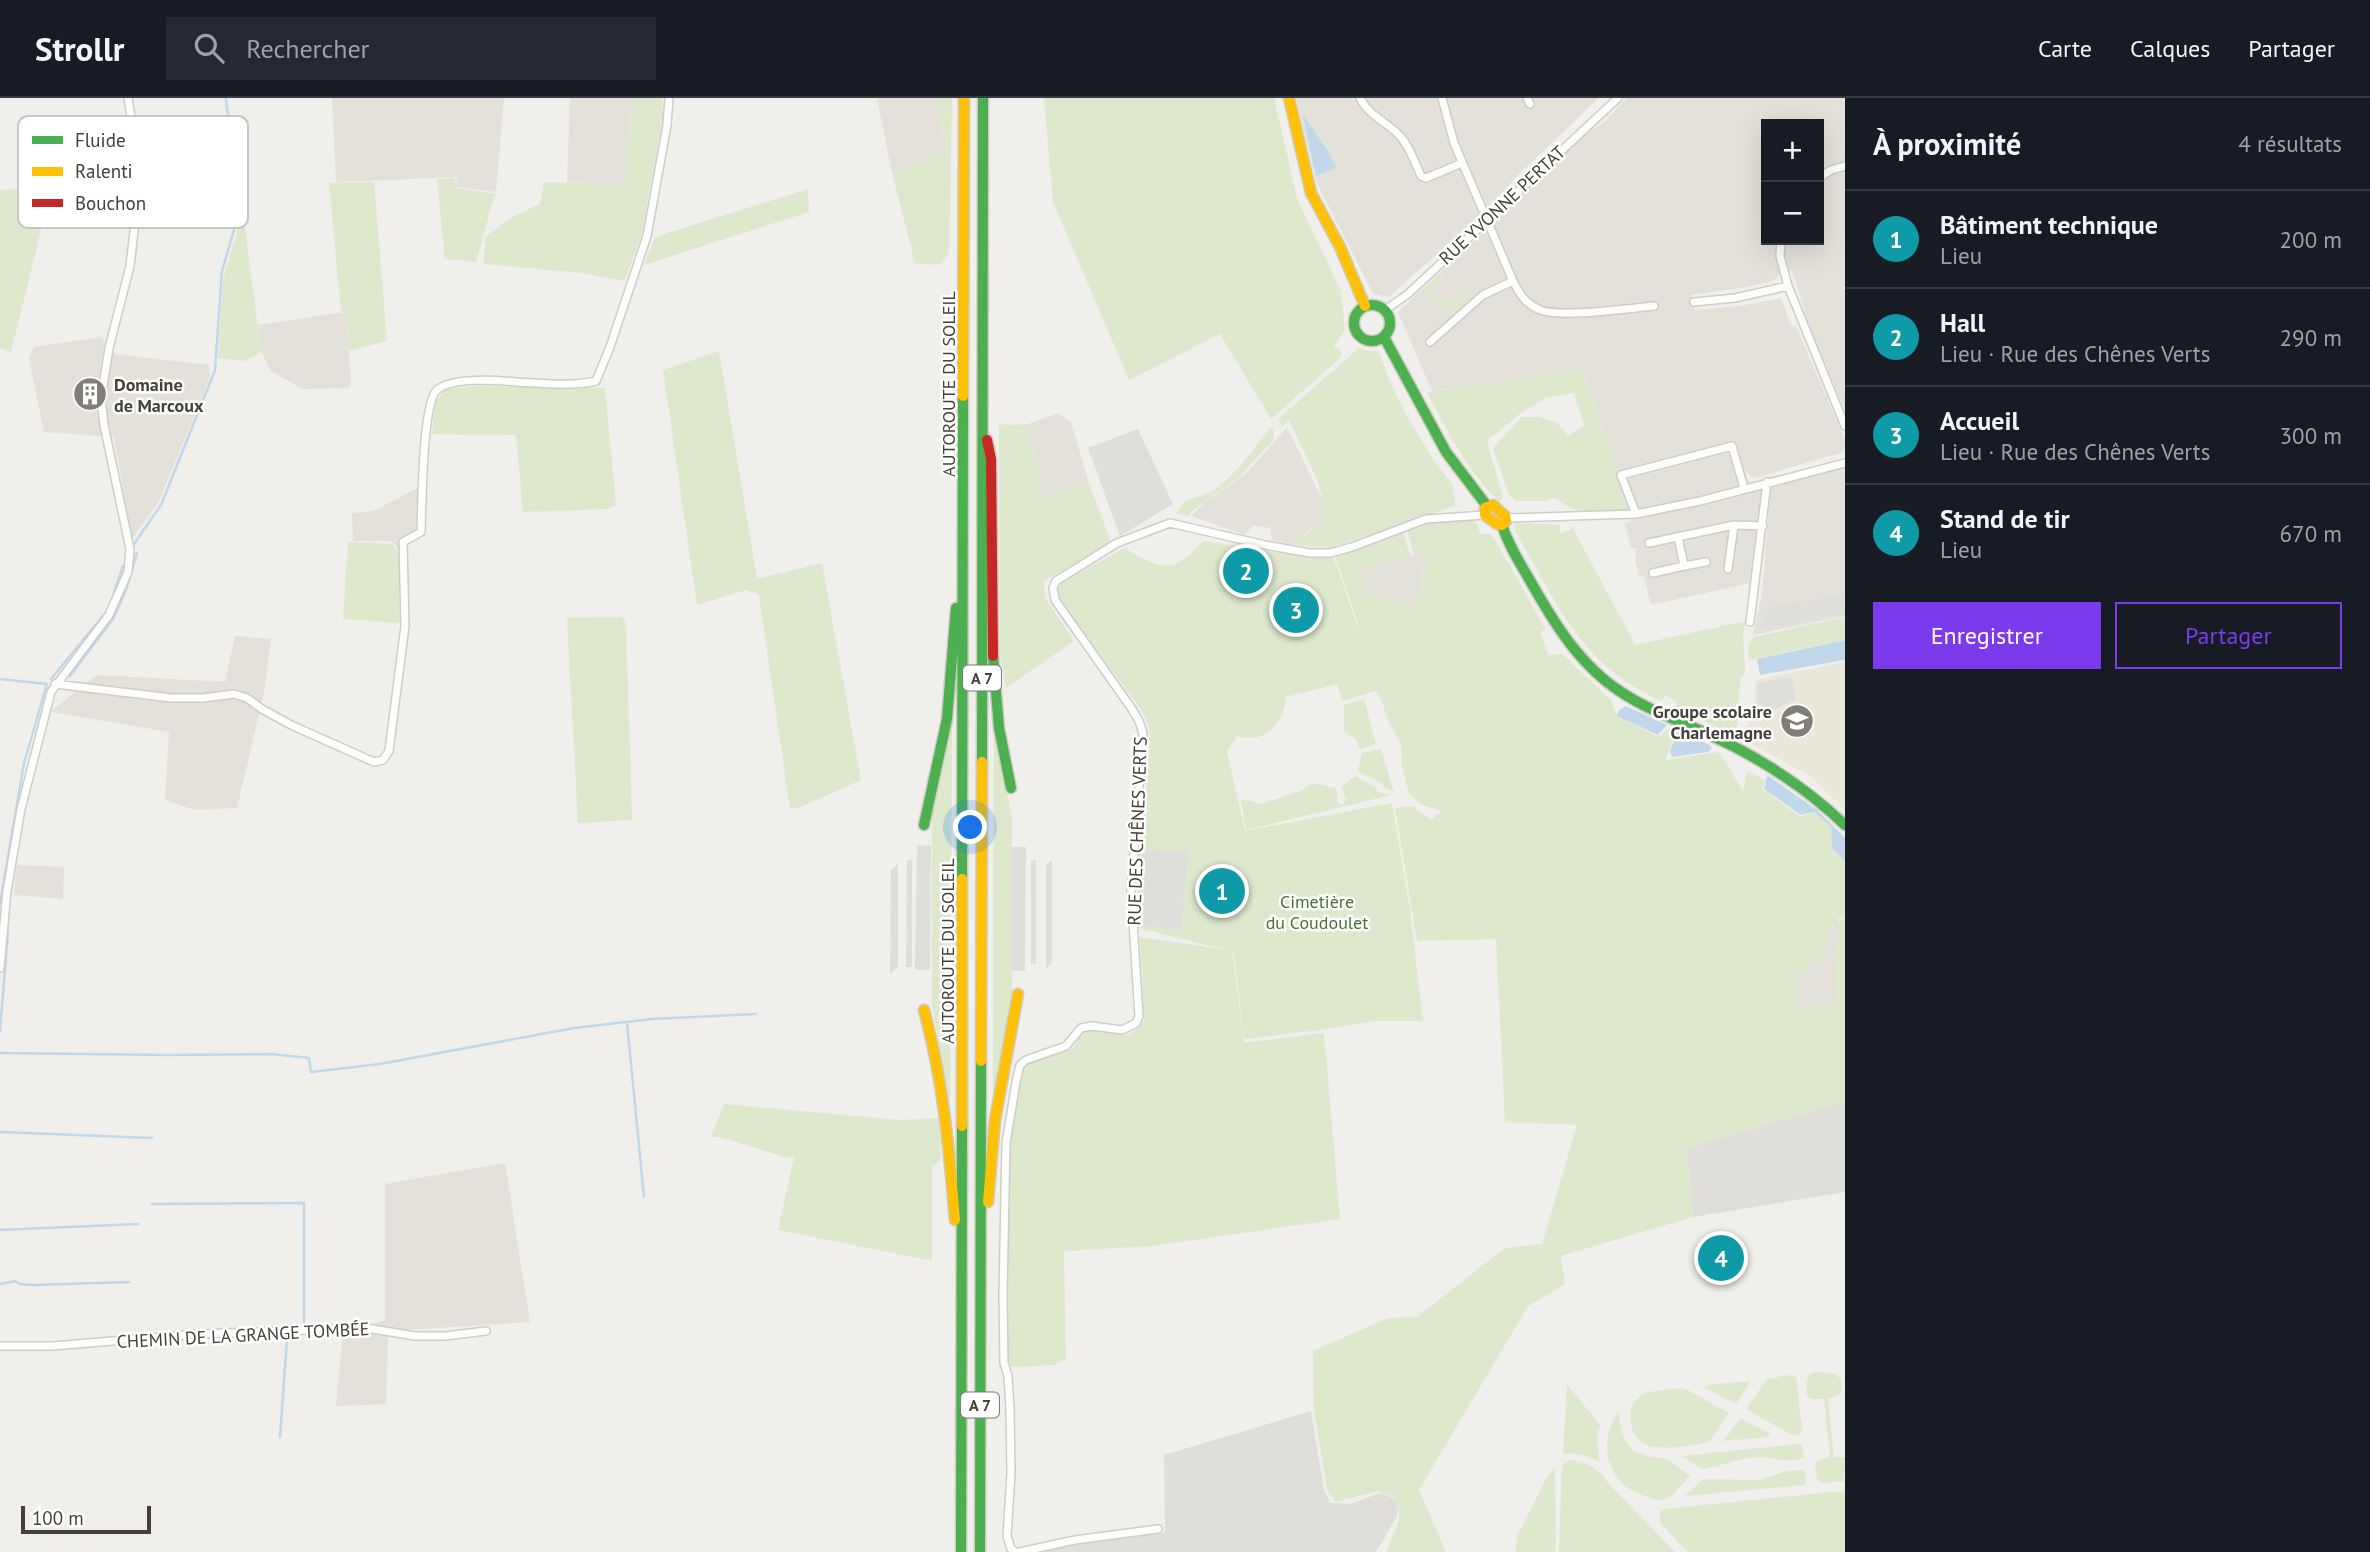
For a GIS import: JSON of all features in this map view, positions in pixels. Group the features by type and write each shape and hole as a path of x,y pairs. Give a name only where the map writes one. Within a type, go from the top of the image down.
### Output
{"main road":[{"name":"AUTOROUTE DU SOLEIL","path":"961,1552 964,98"},
{"name":"AUTOROUTE DU SOLEIL","path":"980,1552 983,98"},
{"path":"1289,98 1311,194 1340,247 1366,306"},
{"path":"1376,305 1385,310 1390,327 1384,337 1369,341 1360,336 1355,330 1355,316 1366,306 1376,305"},
{"path":"1384,337 1446,452 1497,524 1504,521 1507,540 1566,638 1583,659 1608,683 1638,701 1777,769 1800,785 1845,825"},
{"path":"982,423 991,459 991,638 999,728 1010,788"},
{"path":"924,825 947,719 957,601 964,566"},
{"path":"981,1258 995,1120 1018,994"},
{"path":"924,1010 934,1046 945,1109 953,1203 961,1257"}],"street":[{"path":"128,98 131,116"},
{"path":"55,684 171,698 234,694 247,698 291,725 374,762 383,760 389,751 405,626 403,542 421,532 423,462 430,404 435,391 446,385 465,381 578,385 596,381 647,236 667,125 669,98"},
{"path":"1360,98 1373,116 1398,134 1421,176 1426,178 1462,163"},
{"path":"1442,98 1448,127 1462,163 1522,298 1536,309 1560,313 1654,306"},
{"name":"RUE YVONNE PERTAT","path":"1385,310 1408,294 1618,98"},
{"path":"1824,175 1845,166"},
{"path":"0,968 7,891 21,809 51,692 109,615 128,572 130,549 104,425 102,399 109,348 130,265 134,228"},
{"path":"1781,245 1780,256 1788,286 1845,426"},
{"path":"1430,342 1483,296 1513,281"},
{"path":"1694,302 1735,298 1788,286"},
{"path":"1636,514 1621,475 1732,446 1744,488"},
{"path":"1504,521 1636,514 1845,463"},
{"path":"1750,622 1767,482"},
{"name":"RUE DES CHÊNES VERTS","path":"1158,1530 1075,1540 1018,1552 1011,1549 1007,1536 1010,1408 1008,1376 1003,1363 1006,1143 1020,1065 1026,1060 1066,1046 1081,1028 1092,1026 1122,1030 1136,1023 1139,1016 1131,891 1143,733 1132,709 1055,600 1053,588 1056,581 1117,543 1170,523 1265,545 1310,553 1330,553 1426,519 1486,510"},
{"path":"1648,543 1734,525 1763,526"},
{"path":"1728,569 1734,525"},
{"path":"1678,537 1684,566"},
{"path":"1653,573 1706,562"},
{"name":"CHEMIN DE LA GRANGE TOMBÉE","path":"0,1346 53,1346 198,1334 366,1328 415,1336 445,1336 486,1331"}],"shaded area":[{"path":"332,98 504,98 496,192 456,187 457,177 336,182"},
{"path":"570,98 634,98 630,116 625,184 567,182"},
{"path":"877,98 935,98 945,145 941,152 892,173"},
{"path":"1296,98 1599,98 1479,216 1389,297 1373,294 1316,181"},
{"path":"1627,98 1845,98 1845,410 1814,340 1792,270 1779,274 1772,281 1748,287 1691,295 1695,310 1740,306 1781,298 1791,326 1796,326 1845,440 1845,449 1840,453 1754,478 1745,472 1748,481 1763,486 1751,583 1651,605 1644,576 1639,577 1635,559 1637,548 1631,548 1625,523 1632,521 1631,509 1583,370 1432,391 1398,312 1586,135 1604,122"},
{"path":"346,312 351,385 348,388 303,389 271,371 261,352 257,325"},
{"path":"101,337 114,354 209,365 210,375 202,397 159,501 132,539 114,437 44,432 29,359 34,347"},
{"path":"1058,413 1071,422 1089,483 1043,496 1028,424"},
{"path":"1287,427 1323,501 1322,522 1294,541 1296,545 1272,540 1270,528 1253,525 1245,535 1191,516 1204,503 1247,473"},
{"path":"1138,429 1173,504 1120,536 1088,448"},
{"path":"1845,465 1845,616 1753,635 1762,594 1771,484"},
{"path":"418,488 425,498 425,533 398,548 390,541 353,541 352,513 373,511"},
{"path":"1428,552 1434,567 1414,605 1385,600 1366,593 1360,568"},
{"path":"1843,594 1845,613 1763,629 1759,609"},
{"path":"235,636 271,639 264,693 237,808 195,810 165,800 169,732 50,712 97,675 225,682"},
{"name":"Groupe scolaire Charlemagne","path":"1845,662 1845,810 1810,776 1743,739 1755,702 1755,680"},
{"path":"1792,677 1795,700 1755,717 1759,697 1757,683"},
{"path":"917,845 931,846 930,970 915,970"},
{"path":"1012,847 1026,847 1025,971 1011,971"},
{"path":"1148,849 1188,852 1181,930 1144,926 1144,907 1138,899 1138,883 1141,855 1146,855"},
{"path":"907,860 912,860 912,967 906,967"},
{"path":"1031,860 1036,860 1036,964 1031,964"},
{"path":"1052,860 1052,963 1046,968 1046,865"},
{"path":"898,864 898,967 890,974 891,870"},
{"path":"16,865 64,867 63,899 14,895"},
{"path":"1837,919 1840,923 1836,1002 1798,1009 1797,974 1820,960"},
{"path":"1845,1101 1845,1192 1693,1217 1687,1148"},
{"path":"505,1163 530,1322 407,1330 388,1335 386,1404 336,1406 343,1333 385,1320 385,1184"},
{"path":"1311,1411 1324,1490 1330,1503 1350,1504 1380,1493 1398,1500 1397,1516 1376,1552 1042,1552 1051,1548 1165,1533 1164,1455"}],"green space":[{"path":"634,98 662,98 663,116 641,237 624,281 583,273 484,264 485,237 512,217 540,204 544,182 625,184 630,116"},
{"path":"935,98 952,98 949,254 939,265 915,263 892,173 941,152 944,144"},
{"path":"1044,98 1274,98 1297,199 1341,291 1345,330 1334,346 1342,353 1340,358 1271,419 1220,334 1129,380 1053,202"},
{"path":"455,178 456,188 495,194 476,262 445,259 437,179"},
{"path":"374,182 387,341 349,351 346,312 341,312 329,183"},
{"path":"18,189 18,228 42,228 11,352 0,348 0,190"},
{"path":"808,189 809,212 644,265 655,237"},
{"path":"238,228 245,228 261,352 245,361 218,358 223,280"},
{"path":"1441,272 1445,276 1430,291 1440,301 1446,296 1454,303 1467,292 1470,295 1453,315 1444,304 1440,307 1423,289"},
{"path":"1359,348 1379,351 1389,380 1411,424 1452,484 1455,506 1330,548 1296,545 1293,534 1304,536 1322,522 1323,501 1318,482 1289,420 1282,427 1278,419"},
{"path":"719,351 757,579 822,563 861,780 798,808 790,809 759,595 746,590 697,605 663,370"},
{"path":"1583,369 1631,509 1610,512 1581,511 1554,497 1548,501 1515,501 1509,495 1493,448 1521,417 1537,417 1556,422 1569,436 1584,425 1574,393 1546,398 1522,412 1487,441 1503,498 1499,502 1459,450 1427,392"},
{"path":"480,386 605,388 616,505 608,509 523,512 516,435 432,434 435,402 446,389"},
{"path":"999,423 1028,424 1043,496 1089,483 1111,543 1044,581 1045,598 1074,641 1006,688 1000,655"},
{"path":"1271,427 1274,439 1238,478 1190,512 1189,517 1176,513 1184,503 1212,491 1229,478"},
{"name":"Cimetière du Coudoulet","path":"1472,519 1478,525 1480,534 1490,534 1495,540 1545,628 1541,633 1548,655 1562,654 1611,700 1617,716 1659,737 1668,729 1675,733 1666,760 1720,752 1743,792 1747,771 1765,780 1762,789 1801,817 1815,812 1831,827 1832,848 1845,861 1845,918 1837,919 1820,960 1797,974 1798,1008 1836,1002 1840,920 1845,919 1845,1101 1687,1148 1693,1217 1561,1256 1565,1284 1528,1306 1419,1490 1446,1552 1386,1552 1399,1520 1398,1499 1378,1491 1335,1502 1327,1489 1314,1411 1313,1351 1388,1318 1417,1317 1505,1248 1542,1244 1577,1125 1505,1122 1496,939 1417,941 1395,808 1413,806 1431,820 1441,811 1422,805 1409,794 1402,766 1402,747 1375,691 1342,701 1337,684 1286,697 1282,715 1272,730 1256,737 1237,736 1227,751 1245,831 1392,803 1410,910 1423,1021 1372,1021 1244,1039 1232,951 1244,1043 1324,1033 1340,1219 1153,1246 1064,1251 1066,1359 1055,1365 1007,1367 1009,1143 1023,1059 1044,1049 1073,1049 1080,1036 1092,1028 1128,1036 1144,1021 1140,937 1227,950 1138,928 1137,870 1147,785 1150,734 1148,724 1141,709 1059,600 1058,590 1063,581 1125,548 1144,559 1165,565 1178,563 1204,541 1280,553 1333,556 1358,628 1335,556 1403,531 1410,556 1360,569 1366,593 1413,605 1422,588 1419,570 1433,566 1428,552 1414,555 1407,530 1431,522"},
{"path":"1515,523 1560,525 1560,534 1571,530 1571,525 1635,645 1746,621 1743,633 1745,672 1740,678 1737,732 1732,734 1676,708 1677,701 1665,695 1662,701 1634,687 1611,670 1574,630 1515,531"},
{"path":"348,542 392,544 398,552 400,623 343,619"},
{"path":"622,617 626,624 632,820 578,823 567,618"},
{"path":"1845,617 1843,640 1749,660 1748,647 1753,637"},
{"path":"1364,699 1376,744 1360,749 1355,739 1344,731 1344,705"},
{"path":"952,722 950,1103 932,1004 932,812"},
{"path":"994,723 1012,819 1012,1009 993,1098"},
{"path":"1381,749 1394,793 1358,771 1362,753"},
{"path":"1355,776 1376,788 1378,792 1391,795 1246,830 1241,799 1261,804 1301,791 1313,783 1336,788 1338,803 1344,804 1346,798 1341,787"},
{"path":"724,1104 900,1120 939,1118 941,1160 932,1167 932,1261 778,1230 794,1157 788,1158 719,1137 711,1137"},
{"path":"1814,1372 1835,1374 1841,1380 1841,1394 1828,1399 1834,1457 1845,1457 1844,1481 1822,1483 1817,1479 1815,1465 1818,1460 1830,1457 1824,1399 1807,1396 1808,1379"},
{"path":"1787,1375 1796,1377 1803,1428 1800,1434 1794,1436 1746,1409 1767,1379"},
{"path":"1751,1381 1736,1404 1705,1388 1705,1385"},
{"path":"1567,1384 1600,1425 1597,1435 1599,1462 1573,1453 1563,1454"},
{"path":"1681,1388 1729,1413 1709,1442 1662,1447 1641,1441 1630,1422 1632,1406 1636,1400 1651,1392"},
{"path":"1618,1412 1623,1437 1634,1451 1668,1459 1690,1476 1676,1492 1664,1500 1632,1490 1614,1473 1607,1449 1608,1437"},
{"path":"1741,1418 1770,1433 1767,1437 1723,1441"},
{"path":"1799,1444 1804,1457 1793,1460 1752,1457 1703,1469 1681,1456"},
{"path":"1569,1460 1587,1464 1596,1470 1675,1552 1559,1552 1562,1466"},
{"path":"1555,1468 1556,1552 1516,1552 1517,1536 1547,1477"},
{"path":"1787,1471 1805,1472 1804,1485 1685,1496 1707,1479 1758,1480"},
{"path":"1845,1492 1845,1552 1688,1552 1660,1523 1660,1512 1664,1509"}],"water":[{"path":"1303,115 1328,151 1336,168 1316,176"},
{"path":"1845,640 1845,660 1760,675 1757,659"},
{"path":"1626,706 1667,725 1658,735 1617,716 1618,711"},
{"path":"1678,731 1710,745 1712,749 1672,757 1670,751"},
{"path":"1767,775 1817,810 1845,838 1845,861 1832,848 1831,827 1815,812 1801,815 1764,789"}],"waterway":[{"path":"226,98 228,116"},
{"path":"134,544 161,505 215,370 222,271 235,228"},
{"path":"70,676 113,619 126,590 137,553"},
{"path":"110,605 123,566"},
{"path":"51,679 107,611"},
{"path":"0,679 47,684 24,763 0,904"},
{"path":"0,1032 8,932"},
{"path":"0,1053 271,1054 309,1058 311,1072 380,1064 574,1028 652,1019 756,1014"},
{"path":"627,1023 644,1197"},
{"path":"0,1132 152,1138"},
{"path":"152,1204 304,1203 304,1328"},
{"path":"0,1230 138,1224"},
{"path":"0,1284 15,1281 34,1285 129,1282"},
{"path":"217,1330 256,1328"},
{"path":"280,1437 287,1339"},
{"path":"0,1350 47,1350"}],"traffic: fast":[{"path":"982,762 983,98"},
{"path":"1372,305 1385,310 1390,323 1385,336 1372,341 1359,336 1354,323 1359,310 1372,305"},
{"path":"1384,337 1446,452 1487,506"},
{"path":"962,879 963,396"},
{"path":"1502,525 1517,558 1547,609 1592,669 1621,692 1642,704 1727,743 1763,763 1797,785 1845,825"},
{"path":"924,825 947,719 956,608"},
{"path":"993,656 999,728 1011,788"},
{"path":"980,1552 981,1061"},
{"path":"961,1552 962,1126"}],"traffic: slow":[{"path":"963,396 964,98"},
{"path":"1289,98 1311,193 1340,247 1365,306"},
{"path":"1493,505 1505,516 1506,521 1502,525 1485,515 1485,508 1493,505"},
{"path":"981,1061 982,762"},
{"path":"962,879 962,1126"},
{"path":"988,1202 995,1120 1018,994"},
{"path":"924,1010 941,1088 955,1220"}],"traffic: jam":[{"path":"987,440 991,459 993,656"}],"place":[{"name":"Domaine de Marcoux","path":"90,394"},
{"name":"Hall","path":"1246,571"},
{"name":"Accueil","path":"1296,610"},
{"name":"Groupe scolaire Charlemagne","path":"1797,721"},
{"name":"Bâtiment technique","path":"1222,891"},
{"name":"Stand de tir","path":"1721,1258"}]}
